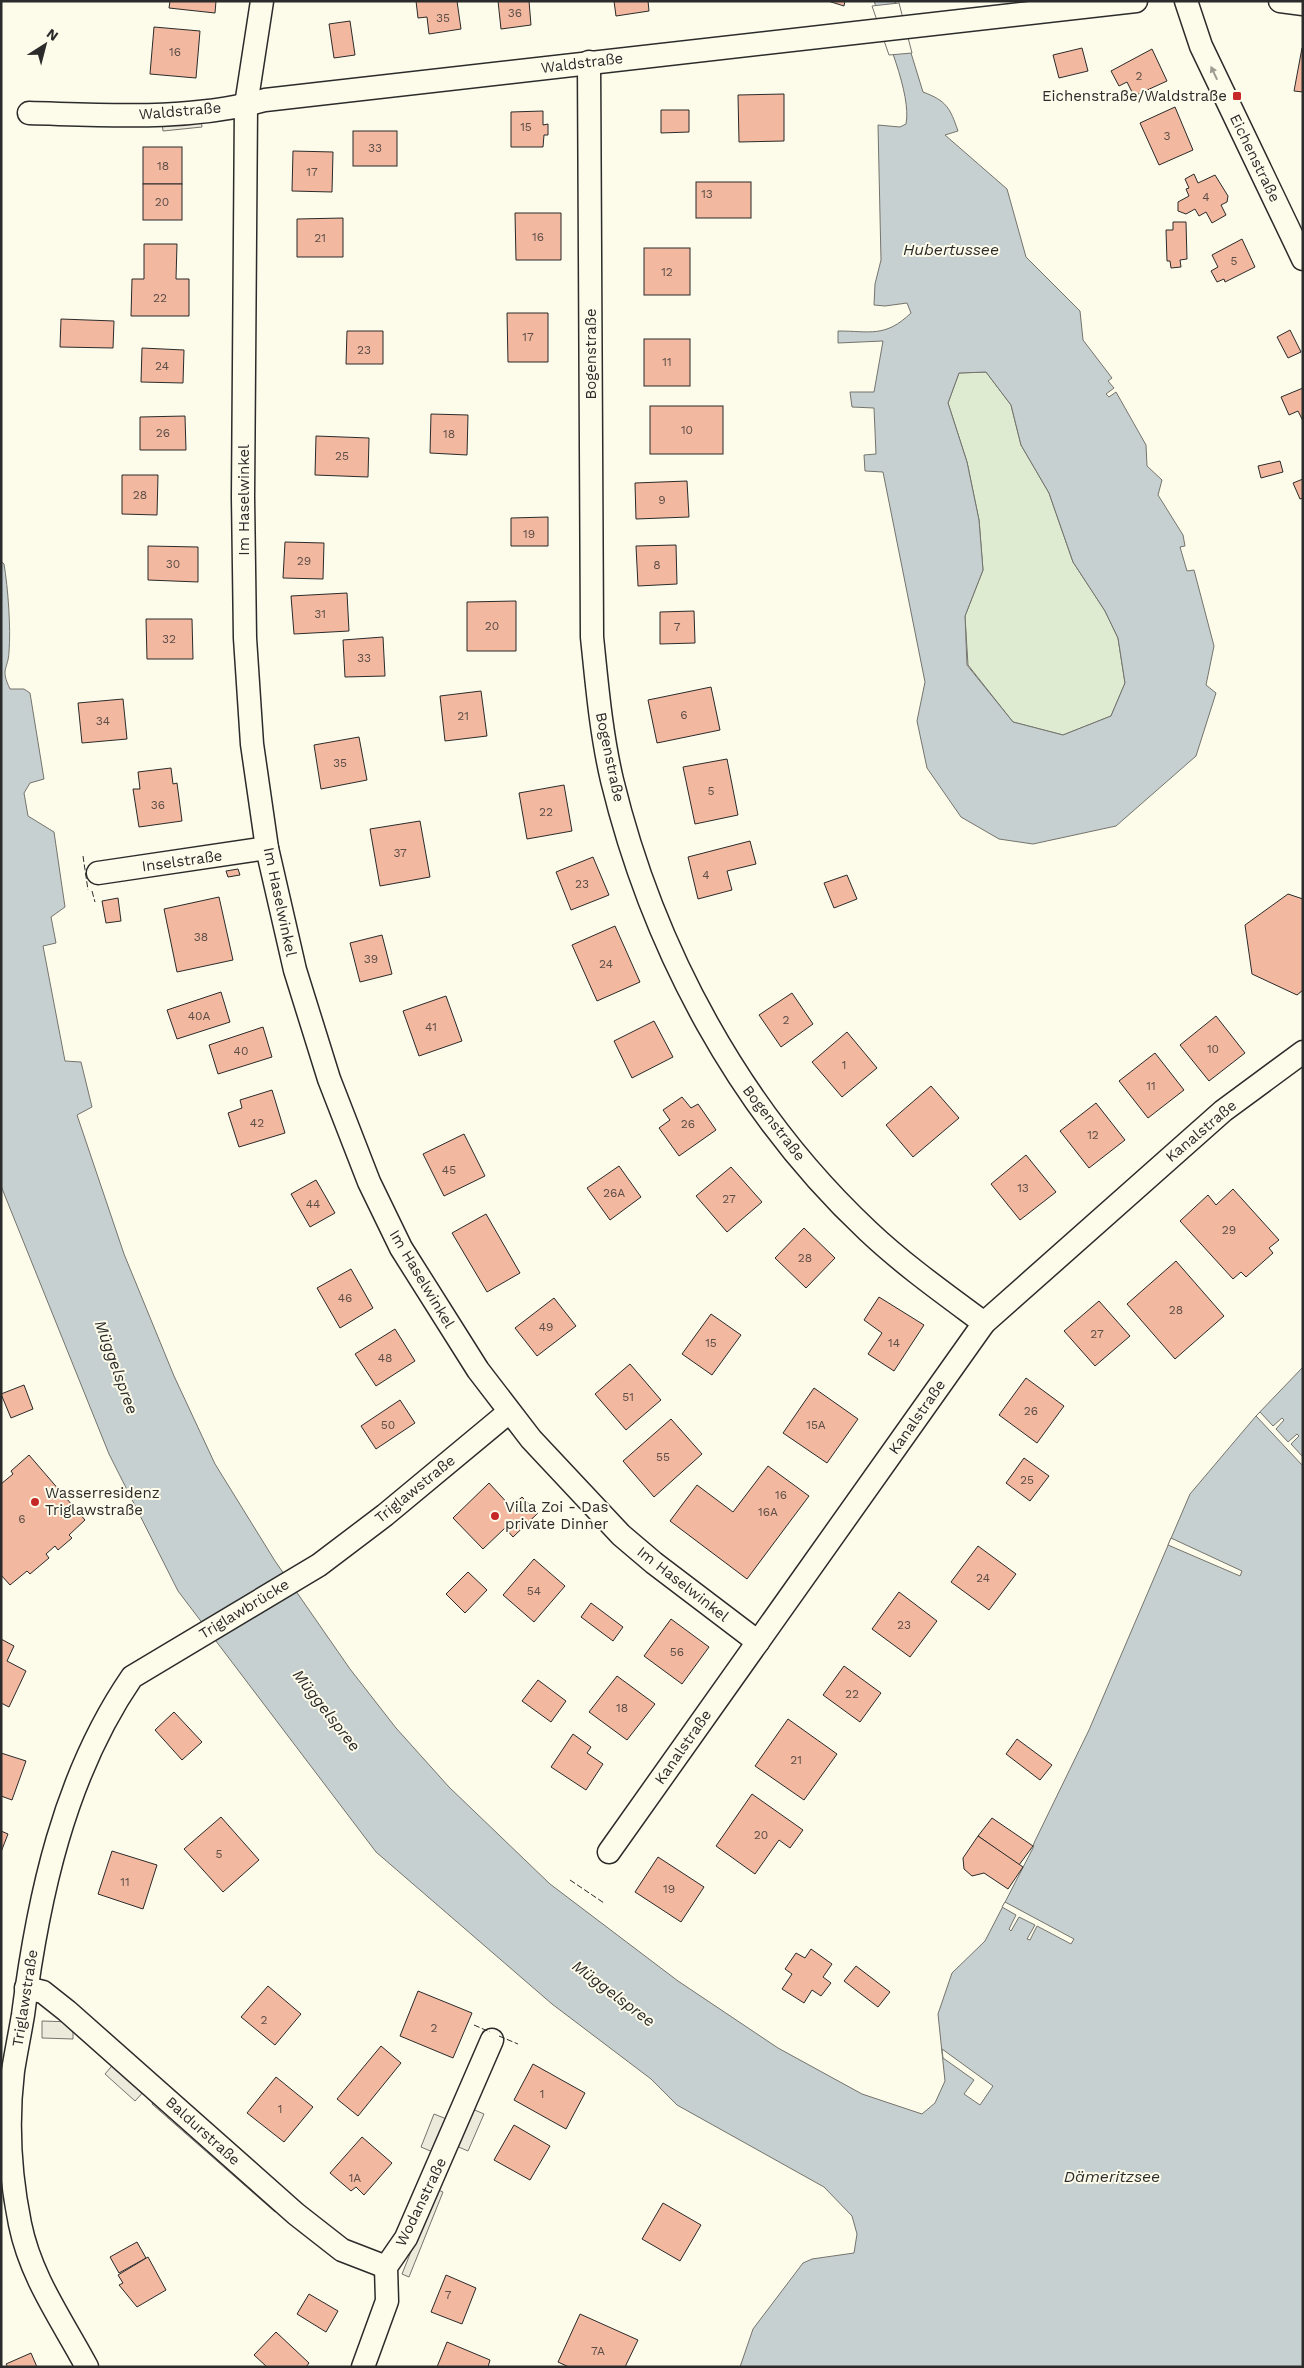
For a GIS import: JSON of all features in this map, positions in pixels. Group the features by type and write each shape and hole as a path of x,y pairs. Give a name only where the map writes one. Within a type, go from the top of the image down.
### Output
{"street":[{"name":"Im Haselwinkel","path":"262,1 246,105 243,488 245,638 252,744 267,848 295,970 329,1079 369,1182 401,1248 426,1291 474,1364 510,1412 557,1468 621,1535 654,1563 758,1642"},
{"name":"Waldstraße","path":"29,113 126,116 203,112 265,100 1136,1"},
{"name":"Eichenstraße","path":"1186,1 1201,46 1303,259"},
{"path":"1280,1 1303,4"},
{"name":"Bogenstraße","path":"589,62 592,637 602,725 612,779 646,891 676,962 705,1020 738,1076 783,1138 868,1231 916,1272 984,1323"},
{"name":"Inselstraße","path":"98,873 267,848"},
{"name":"Kanalstraße","path":"609,1852 984,1323 1223,1110 1303,1052"},
{"name":"Triglawstraße","path":"319,1565 510,1412"},
{"name":"Triglawbrücke","path":"170,1654 319,1565"},
{"name":"Triglawstraße","path":"87,2367 43,2292 29,2259 19,2218 12,2170 11,2110 13,2071 33,1942 66,1812 84,1762 108,1713 132,1677 170,1654"},
{"name":"Baldurstraße","path":"26,1988 43,1992 67,2011 296,2214 342,2250 386,2267"},
{"name":"Wodanstraße","path":"386,2267 406,2238 492,2040"},
{"path":"363,2367 387,2301 386,2267"}],"green space":[{"path":"986,372 1011,405 1021,445 1049,493 1073,562 1105,611 1118,638 1125,683 1111,716 1063,735 1013,722 968,665 965,616 983,570 979,520 967,462 948,403 959,373"}],"shaded area":[{"path":"201,119 202,127 163,131 162,123"},
{"path":"42,2021 73,2022 73,2039 42,2038"},
{"path":"116,2061 147,2088 135,2101 105,2074"},
{"path":"156,2098 280,2207 275,2212 152,2104"},
{"path":"470,2108 484,2114 468,2151 454,2145"},
{"path":"434,2114 449,2120 435,2153 421,2147"},
{"path":"436,2189 443,2192 409,2277 402,2274"}],"water":[{"name":"Hubertussee","path":"874,1 895,1 923,92 943,102 950,111 958,131 945,135 1007,189 1026,257 1080,311 1083,340 1112,378 1108,381 1114,388 1106,394 1109,397 1116,392 1146,445 1147,466 1162,480 1158,495 1183,535 1185,546 1180,547 1187,571 1194,570 1214,646 1206,685 1216,693 1196,756 1116,826 1033,844 999,839 961,817 927,768 917,721 925,682 883,472 865,471 864,455 876,454 874,408 852,407 850,392 874,392 883,341 838,343 838,331 868,332 885,330 902,321 911,313 907,303 885,306 874,305 875,284 881,260 878,125 900,127 906,124 907,111 901,80","holes":["986,372 1011,405 1021,445 1049,493 1073,562 1105,611 1118,638 1125,683 1111,716 1063,735 1013,722 967,665 965,616 983,570 979,520 967,462 948,403 959,373"]},
{"name":"Dämeritzsee","path":"1,561 4,564 8,596 10,642 5,677 10,689 24,689 30,693 44,779 30,783 24,793 28,816 54,832 65,907 51,917 56,943 43,946 65,1061 81,1062 92,1107 77,1115 124,1254 174,1376 215,1464 275,1561 350,1669 396,1728 449,1787 550,1884 678,1981 778,2048 862,2094 922,2114 935,2103 945,2081 938,2014 952,1973 985,1941 1033,1848 1089,1730 1190,1494 1256,1416 1303,1367 1303,2367 740,2367 753,2329 803,2263 812,2259 854,2253 857,2234 852,2216 824,2187 677,2105 651,2079 552,2004 376,1852 178,1591 109,1454 1,1186"}],"pier":[{"path":"899,3 912,53 889,55 872,6"},
{"path":"1260,1412 1273,1426 1282,1418 1284,1420 1276,1429 1288,1442 1297,1434 1299,1436 1291,1444 1303,1457 1303,1466 1256,1416"},
{"path":"1171,1538 1242,1571 1240,1576 1168,1545"},
{"path":"1005,1902 1074,1939 1071,1944 1037,1926 1030,1940 1027,1939 1035,1925 1019,1917 1011,1931 1009,1929 1016,1915 1002,1907"},
{"path":"942,2049 993,2086 980,2105 964,2094 974,2080 943,2058"}],"building":[{"path":"170,1 216,1 215,13 169,8"},
{"path":"416,1 457,1 461,29 429,34 427,17 418,18"},
{"path":"498,1 529,1 531,25 501,29"},
{"path":"614,1 648,1 649,11 616,16"},
{"path":"828,1 845,1 844,6"},
{"path":"350,21 355,55 334,58 329,24"},
{"path":"154,27 200,31 196,78 150,74"},
{"path":"1082,48 1088,71 1059,78 1053,55"},
{"path":"1303,48 1303,92 1294,91"},
{"path":"1152,49 1167,81 1134,96 1127,82 1119,86 1111,71"},
{"path":"784,94 784,141 739,142 738,95"},
{"path":"1175,107 1193,150 1159,165 1140,123"},
{"path":"661,110 689,110 689,132 661,133"},
{"path":"543,111 543,125 548,124 548,135 544,135 543,147 511,147 511,112"},
{"path":"353,131 397,131 397,166 353,166"},
{"path":"143,147 182,147 182,184 143,184"},
{"path":"293,151 333,152 332,192 292,191"},
{"path":"1194,174 1198,183 1215,175 1228,196 1227,202 1221,205 1226,215 1212,223 1206,212 1199,216 1195,209 1186,214 1178,211 1178,202 1189,196 1186,189 1189,188 1185,179"},
{"path":"696,182 751,182 751,218 696,218"},
{"path":"143,184 182,184 182,220 143,220"},
{"path":"515,213 561,213 561,260 516,260"},
{"path":"343,218 343,257 297,257 297,219"},
{"path":"1173,222 1186,222 1187,259 1180,260 1181,267 1171,268 1170,261 1167,261 1166,230 1173,230"},
{"path":"1242,239 1255,267 1225,282 1224,279 1217,282 1211,271 1218,267 1212,255"},
{"path":"144,244 177,244 176,279 189,279 189,316 131,316 132,279 144,279"},
{"path":"644,248 690,248 690,295 644,295"},
{"path":"507,313 548,313 548,362 508,362"},
{"path":"61,319 114,321 113,348 60,347"},
{"path":"1290,330 1301,352 1288,358 1277,337"},
{"path":"347,331 383,331 383,364 346,364"},
{"path":"644,339 690,339 690,386 644,386"},
{"path":"142,348 184,350 183,383 141,382"},
{"path":"1303,388 1303,421 1298,411 1289,415 1281,397"},
{"path":"650,406 723,406 723,454 650,454"},
{"path":"431,414 468,415 467,455 430,453"},
{"path":"185,416 186,450 140,450 140,417"},
{"path":"316,436 369,438 368,477 315,475"},
{"path":"1280,461 1283,472 1261,478 1258,466"},
{"path":"122,475 158,475 157,515 122,514"},
{"path":"1303,479 1303,498 1300,499 1293,483"},
{"path":"687,481 689,517 636,519 635,483"},
{"path":"548,517 548,546 511,546 511,518"},
{"path":"285,542 324,543 323,579 283,578"},
{"path":"676,545 677,584 638,586 636,546"},
{"path":"148,546 198,547 198,582 148,580"},
{"path":"347,593 349,631 294,634 291,596"},
{"path":"516,601 516,651 467,651 467,602"},
{"path":"694,611 695,643 660,644 660,612"},
{"path":"146,619 192,619 193,659 147,659"},
{"path":"383,637 385,676 345,677 343,640"},
{"path":"711,687 720,730 657,743 648,700"},
{"path":"481,691 487,736 445,741 440,696"},
{"path":"123,699 127,739 82,743 78,703"},
{"path":"359,737 367,780 321,789 314,745"},
{"path":"727,759 738,815 695,824 683,767"},
{"path":"171,768 173,784 177,783 182,821 139,827 133,789 140,789 138,772"},
{"path":"564,785 572,831 527,839 519,793"},
{"path":"420,821 430,877 380,886 370,829"},
{"path":"750,841 756,864 727,871 732,890 698,899 688,857"},
{"path":"593,857 609,895 571,910 556,872"},
{"path":"238,869 240,875 228,877 226,871"},
{"path":"847,875 857,899 834,908 824,883"},
{"path":"1288,894 1303,899 1303,990 1297,995 1252,974 1245,925"},
{"path":"219,897 233,960 177,972 164,909"},
{"path":"118,898 121,921 106,923 102,901"},
{"path":"615,926 640,982 597,1001 572,945"},
{"path":"382,935 392,974 360,982 350,943"},
{"path":"221,992 230,1022 177,1039 167,1010"},
{"path":"792,993 813,1024 781,1047 759,1015"},
{"path":"446,996 462,1041 419,1056 403,1011"},
{"path":"1216,1016 1245,1053 1209,1081 1180,1045"},
{"path":"654,1021 673,1057 632,1078 614,1041"},
{"path":"263,1027 272,1057 218,1074 209,1045"},
{"path":"847,1032 877,1068 842,1097 812,1062"},
{"path":"1155,1053 1184,1090 1148,1118 1119,1081"},
{"path":"931,1086 959,1118 913,1157 886,1125"},
{"path":"272,1090 285,1133 239,1147 228,1113 242,1108 240,1100"},
{"path":"682,1097 691,1108 698,1104 716,1130 679,1156 659,1128 670,1120 663,1110"},
{"path":"1096,1103 1125,1140 1089,1168 1060,1131"},
{"path":"464,1134 485,1176 444,1196 423,1154"},
{"path":"1026,1155 1056,1192 1020,1220 991,1184"},
{"path":"619,1166 641,1197 610,1220 587,1188"},
{"path":"731,1167 762,1202 727,1232 696,1196"},
{"path":"316,1180 335,1213 310,1227 291,1194"},
{"path":"1233,1189 1279,1240 1269,1248 1273,1253 1246,1277 1241,1272 1233,1279 1180,1221 1208,1195 1216,1205"},
{"path":"486,1214 520,1273 487,1292 452,1233"},
{"path":"804,1228 835,1258 806,1288 775,1258"},
{"path":"1176,1261 1224,1316 1175,1359 1127,1304"},
{"path":"351,1269 373,1308 340,1328 317,1288"},
{"path":"879,1297 924,1325 894,1371 868,1354 882,1333 864,1320"},
{"path":"554,1298 576,1326 537,1356 515,1328"},
{"path":"1099,1301 1130,1336 1095,1366 1064,1331"},
{"path":"711,1314 741,1335 712,1375 682,1354"},
{"path":"395,1329 415,1361 376,1386 355,1354"},
{"path":"630,1364 661,1400 626,1430 595,1394"},
{"path":"1026,1378 1064,1406 1037,1443 999,1415"},
{"path":"24,1385 33,1409 11,1418 1,1394"},
{"path":"814,1388 858,1419 827,1463 783,1433"},
{"path":"400,1400 415,1423 376,1449 361,1426"},
{"path":"671,1419 702,1454 654,1497 623,1461"},
{"name":"Wasserresidenz Triglawstraße","path":"29,1455 85,1520 69,1535 72,1538 58,1550 55,1546 46,1554 49,1558 30,1574 27,1571 10,1585 1,1575 1,1484 13,1474 11,1471"},
{"path":"1024,1458 1049,1476 1030,1501 1006,1483"},
{"path":"768,1466 809,1496 747,1579 670,1521 697,1485 733,1512"},
{"name":"Villa Zoi - Das private Dinner","path":"489,1483 511,1507 522,1497 538,1513 513,1537 505,1528 483,1549 453,1518"},
{"path":"978,1546 1016,1574 989,1610 951,1582"},
{"path":"534,1559 565,1586 534,1622 503,1595"},
{"path":"468,1572 487,1590 465,1613 446,1594"},
{"path":"899,1592 937,1621 910,1657 872,1629"},
{"path":"591,1603 623,1627 613,1641 581,1617"},
{"path":"671,1619 709,1647 682,1684 644,1656"},
{"path":"1,1639 14,1646 7,1661 26,1671 9,1707 1,1703"},
{"path":"844,1666 881,1693 860,1722 823,1695"},
{"path":"617,1676 655,1704 627,1740 589,1712"},
{"path":"538,1680 566,1701 551,1722 522,1701"},
{"path":"174,1712 202,1742 182,1760 155,1730"},
{"path":"788,1719 837,1754 804,1800 755,1766"},
{"path":"573,1734 591,1747 587,1753 603,1764 586,1790 551,1767"},
{"path":"1017,1739 1052,1765 1040,1780 1006,1754"},
{"path":"1,1753 26,1761 12,1800 1,1796"},
{"path":"752,1794 803,1830 790,1848 779,1840 755,1874 716,1846"},
{"path":"221,1817 259,1860 223,1892 184,1849"},
{"path":"992,1818 1033,1846 1019,1865 978,1836"},
{"path":"1,1831 8,1834 1,1852"},
{"path":"978,1836 1023,1867 1008,1889 984,1873 972,1876 964,1869 963,1858"},
{"path":"112,1851 157,1865 143,1909 98,1894"},
{"path":"658,1857 704,1887 681,1922 635,1892"},
{"path":"811,1949 832,1964 823,1977 831,1983 821,1996 812,1990 804,2003 782,1989 792,1974 785,1969 796,1953 805,1958"},
{"path":"856,1966 890,1992 878,2007 844,1981"},
{"path":"268,1986 301,2014 275,2045 241,2017"},
{"path":"418,1991 472,2013 453,2058 400,2036"},
{"path":"381,2046 401,2063 358,2116 337,2099"},
{"path":"533,2064 585,2093 566,2129 514,2100"},
{"path":"276,2077 313,2107 284,2142 247,2113"},
{"path":"514,2125 550,2146 530,2180 494,2160"},
{"path":"362,2137 392,2163 364,2195 356,2187 351,2191 330,2173"},
{"path":"663,2203 701,2225 680,2261 642,2239"},
{"path":"137,2242 146,2258 119,2273 110,2257"},
{"path":"148,2257 166,2290 137,2307 119,2285 123,2283 118,2275"},
{"path":"446,2275 476,2288 462,2324 431,2312"},
{"path":"309,2294 338,2311 326,2332 297,2314"},
{"path":"580,2314 638,2340 625,2367 569,2367 558,2362"},
{"path":"276,2332 309,2363 306,2367 267,2367 254,2355"},
{"path":"447,2342 490,2360 488,2367 437,2367"},
{"path":"31,2353 37,2367 8,2367 6,2364"}],"fence":[{"path":"83,856 88,890"},
{"path":"92,891 95,902"},
{"path":"570,1880 604,1903"},
{"path":"474,2025 490,2032"},
{"path":"499,2036 518,2044"}],"place":[{"name":"Eichenstraße/Waldstraße","path":"1237,96"},
{"name":"Wasserresidenz Triglawstraße","path":"35,1502"},
{"name":"Villa Zoi - Das private Dinner","path":"495,1516"}],"water label":[{"name":"Müggelspree","path":"117,1367"},
{"name":"Müggelspree","path":"327,1710"},
{"name":"Müggelspree","path":"614,1993"}]}
